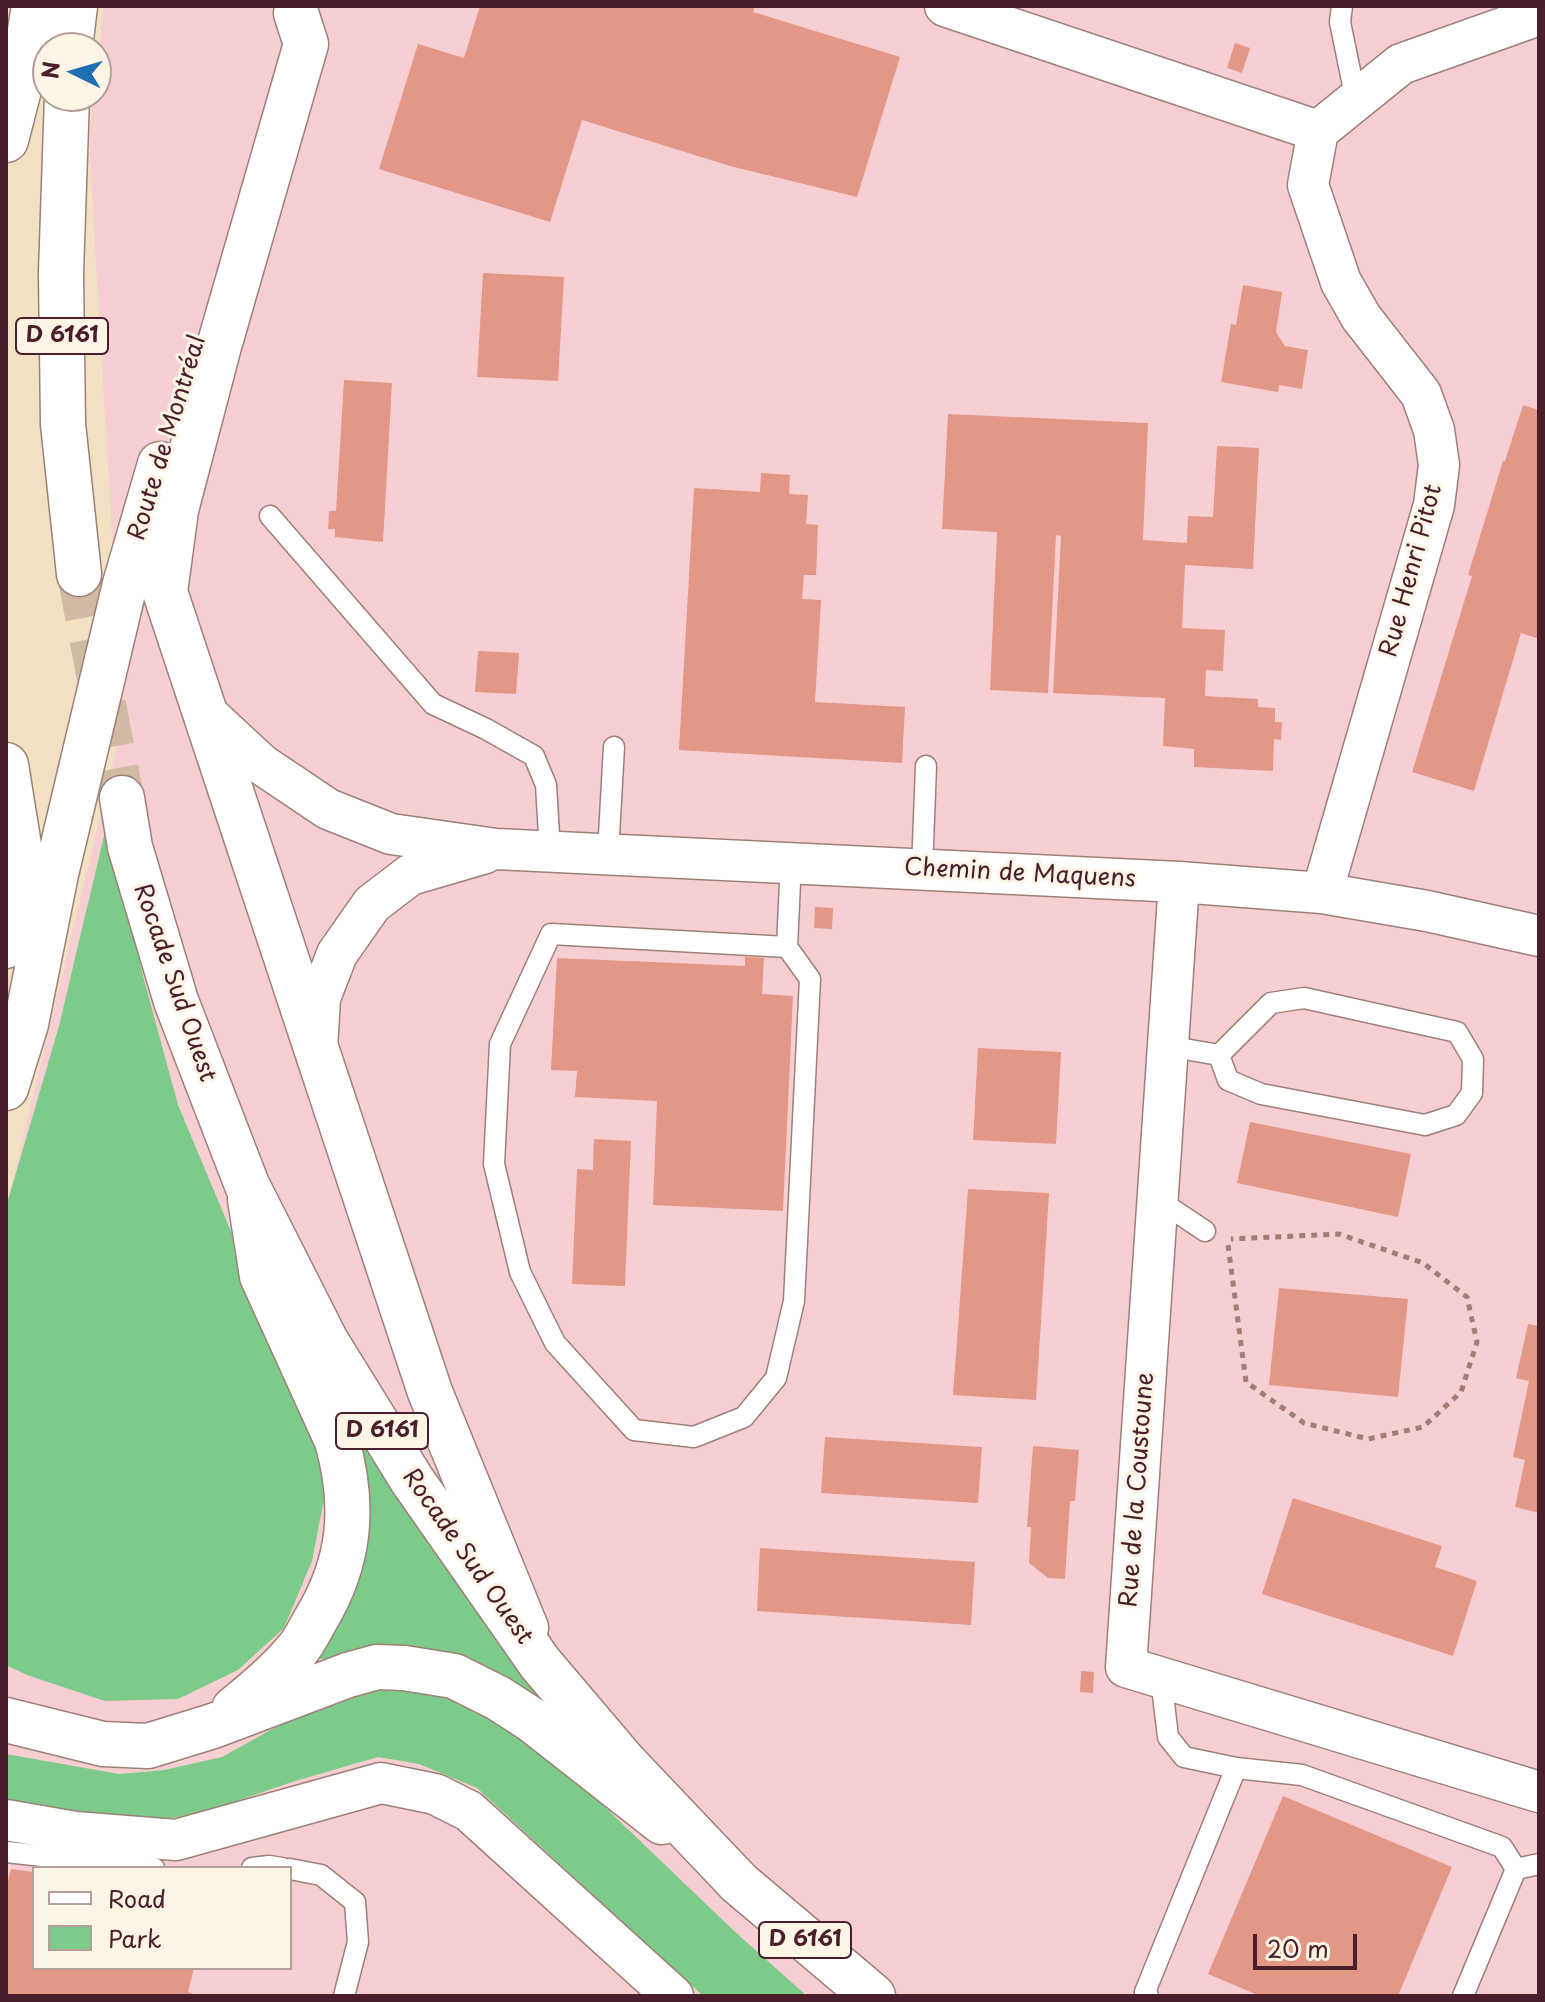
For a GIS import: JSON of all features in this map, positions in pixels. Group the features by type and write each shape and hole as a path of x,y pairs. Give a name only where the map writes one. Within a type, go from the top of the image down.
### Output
{"main road":[{"path":"6,140 23,74 34,6"},
{"path":"72,32 75,6"},
{"path":"297,9 306,44 219,346 176,510 165,592 430,1392 540,1663"},
{"name":"Route de Montréal","path":"6,1088 26,1024 56,874 125,584 297,9"},
{"name":"D 6161","path":"66,112 61,273 63,424 79,574"},
{"path":"6,765 20,852 14,914 6,946"},
{"name":"Rocade Sud Ouest","path":"122,798 130,847 176,1001 247,1185 326,1341 412,1480 540,1663 624,1762 739,1883 873,1996"},
{"name":"Route de Montréal","path":"6,1000 56,874"},
{"path":"213,1726 259,1688 298,1649 334,1582 343,1555 349,1512 345,1469 337,1441 262,1276 247,1185"},
{"path":"6,1720 103,1744 148,1746 377,1667 454,1676 498,1698 532,1720 739,1883"},
{"path":"6,1688 61,1735"},
{"path":"6,1733 61,1735"}],"street":[{"path":"945,6 1318,131 1401,64 1539,15"},
{"name":"Rue Henri Pitot","path":"1318,131 1308,185 1341,282 1361,317 1421,394 1434,430 1439,465 1434,505 1322,893"},
{"name":"Chemin de Maquens","path":"206,713 261,764 328,809 391,834 496,849 791,861 1322,893 1427,911 1539,936"},
{"name":"Chemin de Maquens","path":"316,1053 320,998 337,954 372,904 410,875 496,849"},
{"name":"Rue de la Coustoune","path":"1179,882 1126,1667 1539,1792"},
{"path":"6,1820 75,1832 176,1840 381,1783 435,1794 469,1811 673,1996"}],"lane":[{"path":"1342,6 1340,22 1356,100"},
{"path":"270,516 433,704 534,756 546,785 550,851"},
{"path":"608,853 614,747"},
{"path":"922,869 926,766"},
{"path":"787,947 551,934 500,1044 494,1164 520,1272 555,1343 634,1430 694,1437 744,1417 776,1378 794,1301 810,979 787,947 791,861"},
{"path":"1304,998 1457,1032 1473,1059 1472,1093 1456,1115 1425,1125 1261,1094 1228,1080 1219,1055 1271,1003 1304,998"},
{"path":"1167,1046 1219,1055"},
{"path":"1157,1199 1205,1231"},
{"path":"1161,1678 1168,1737 1184,1757 1236,1768 1302,1775 1502,1847 1516,1869"},
{"path":"1148,1996 1145,1992 1236,1768"},
{"path":"6,1852 136,1866"},
{"path":"1516,1869 1539,1864"},
{"path":"292,1869 321,1875 355,1902 358,1942 344,1996"},
{"path":"1463,1996 1516,1869"}],"path":[{"path":"1339,1234 1423,1263 1467,1297 1477,1342 1461,1392 1423,1427 1368,1439 1304,1423 1246,1382 1228,1239 1339,1234"}],"shaded area":[{"path":"103,6 1539,6 1539,1996 6,1996 6,1209 123,721 89,142 92,112 112,112 112,32 101,32"}],"green space":[{"path":"108,819 143,976 178,1105 303,1403 326,1489 312,1561 284,1628 238,1670 178,1699 105,1701 6,1665 6,1207 59,1026"},
{"path":"355,1424 544,1691 533,1696 310,1657"},
{"path":"412,1685 470,1703 534,1739 733,1930 807,1996 703,1996 477,1788 419,1764 378,1757 205,1812 149,1822 6,1800 6,1754 119,1774 164,1770 222,1757 317,1704 367,1686"}],"building":[{"path":"480,6 755,6 753,12 900,57 857,197 730,166 582,120 550,222 379,169 418,44 464,58"},
{"path":"1235,43 1250,48 1242,73 1227,68"},
{"path":"483,273 564,277 558,381 477,377"},
{"path":"1243,285 1282,292 1276,332 1285,346 1308,350 1302,389 1279,385 1278,392 1221,382 1231,324 1236,325"},
{"path":"344,380 392,383 383,542 335,537 335,529 328,529 329,511 336,511"},
{"path":"1523,405 1539,410 1539,639 1521,633 1474,791 1412,772 1472,576 1468,575"},
{"path":"948,414 1148,423 1143,540 1187,543 1188,516 1213,517 1217,446 1259,448 1253,569 1185,565 1182,628 1225,630 1223,671 1206,670 1205,696 1258,699 1258,707 1275,708 1275,722 1282,722 1281,740 1274,739 1273,771 1194,767 1194,749 1163,746 1165,698 1053,693 1061,536 1056,535 1048,693 990,690 997,532 942,529"},
{"path":"761,473 790,475 789,494 808,495 806,524 818,525 816,575 804,575 802,599 821,600 815,702 905,707 902,763 679,750 694,488 760,492"},
{"path":"478,651 519,653 516,694 475,692"},
{"path":"815,907 833,908 832,929 814,928"},
{"path":"745,957 764,958 762,994 793,996 783,1211 653,1205 657,1101 575,1097 577,1071 551,1070 557,958 745,966"},
{"path":"978,1048 1061,1052 1056,1144 973,1140"},
{"path":"1250,1122 1411,1154 1398,1217 1237,1183"},
{"path":"594,1139 631,1141 625,1286 572,1284 577,1169 593,1170"},
{"path":"968,1189 1049,1193 1036,1400 953,1395"},
{"path":"1279,1288 1408,1299 1398,1397 1269,1385"},
{"path":"1528,1324 1539,1326 1539,1513 1515,1507 1525,1460 1513,1457 1529,1381 1516,1378"},
{"path":"825,1437 982,1447 978,1503 821,1493"},
{"path":"1033,1446 1079,1450 1075,1501 1070,1501 1065,1579 1048,1578 1029,1563 1031,1527 1027,1527"},
{"path":"1293,1498 1442,1546 1435,1567 1477,1581 1453,1656 1262,1594"},
{"path":"760,1548 975,1562 971,1625 757,1611"},
{"path":"1081,1671 1094,1672 1093,1693 1080,1692"},
{"path":"1283,1796 1452,1867 1398,1996 1260,1996 1208,1974"},
{"path":"11,1869 32,1872 32,1970 194,1970 188,1992 199,1996 6,1996 6,1889"}],"tunnel":[{"path":"79,574 122,798"}]}
